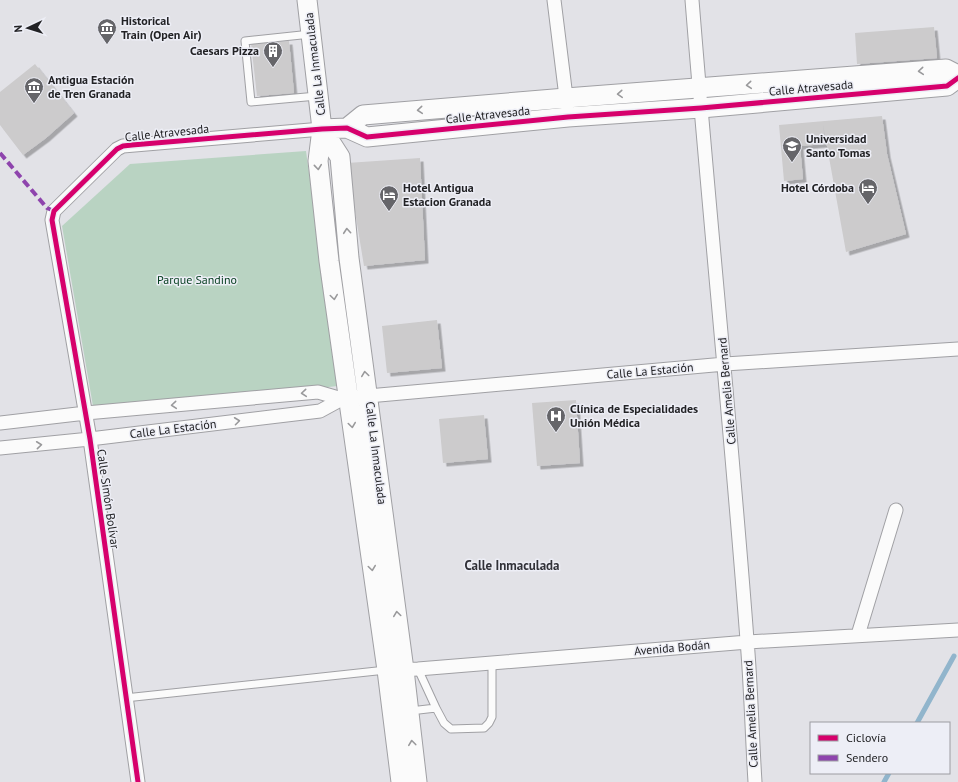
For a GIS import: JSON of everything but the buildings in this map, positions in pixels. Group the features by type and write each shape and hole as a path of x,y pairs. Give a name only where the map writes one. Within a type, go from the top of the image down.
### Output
{"main road":[{"name":"Calle La Inmaculada","path":"307,0 322,129 318,161 345,399 377,535 403,670 417,782"},
{"name":"Calle Atravesada","path":"322,129 347,128 367,137 568,117 701,108 946,69 958,77"},
{"name":"Calle Atravesada","path":"347,128 363,115 699,88 835,87"},
{"path":"451,108 453,129"},
{"name":"Calle La Inmaculada","path":"322,129 340,157 350,258 368,396 377,535"},
{"path":"329,261 350,258"},
{"name":"Calle La Inmaculada","path":"401,782 403,670"}],"street":[{"path":"554,0 568,117"},
{"name":"Calle Amelia Bernard","path":"692,0 725,364 748,642 755,782"},
{"name":"Calle Atravesada","path":"52,220 54,211 117,149 123,146 322,129"},
{"name":"Calle Simón Bolívar","path":"52,220 90,439 125,698 138,782"},
{"name":"Calle La Estación","path":"0,448 90,439 320,411 345,399 368,396 725,364 958,349"},
{"name":"Calle La Estación","path":"0,423 86,413 318,392 345,399"},
{"path":"858,635 896,510"},
{"name":"Avenida Bodán","path":"403,670 748,642 958,630"}],"lane":[{"path":"311,34 245,41 251,102 318,95"},
{"path":"125,698 403,670 436,708 444,723 451,729 484,728 492,717 492,663"},
{"path":"408,712 436,708"}],"green space":[{"name":"Parque Sandino","path":"306,151 338,386 94,412 62,226 130,164"}],"waterway":[{"path":"918,722 954,656"},
{"path":"884,782 888,774"}],"marked path":[{"path":"0,153 47,208 54,211"}],"cycle path":[{"path":"138,782 90,439 52,220 54,211 117,149 123,146 132,145 322,129 347,128 367,137 568,117 701,108 947,86 958,78"}],"place":[{"name":"Historical Train (Open Air)","path":"107,45"},
{"name":"Caesars Pizza","path":"273,68"},
{"name":"Antigua Estación de Tren Granada","path":"34,104"},
{"name":"Universidad Santo Tomas","path":"792,163"},
{"name":"Hotel Córdoba","path":"868,205"},
{"name":"Hotel Antigua Estacion Granada","path":"389,212"},
{"name":"Clínica de Especialidades Unión Médica","path":"556,433"}],"district":[{"name":"Calle Inmaculada","path":"512,565"}]}
